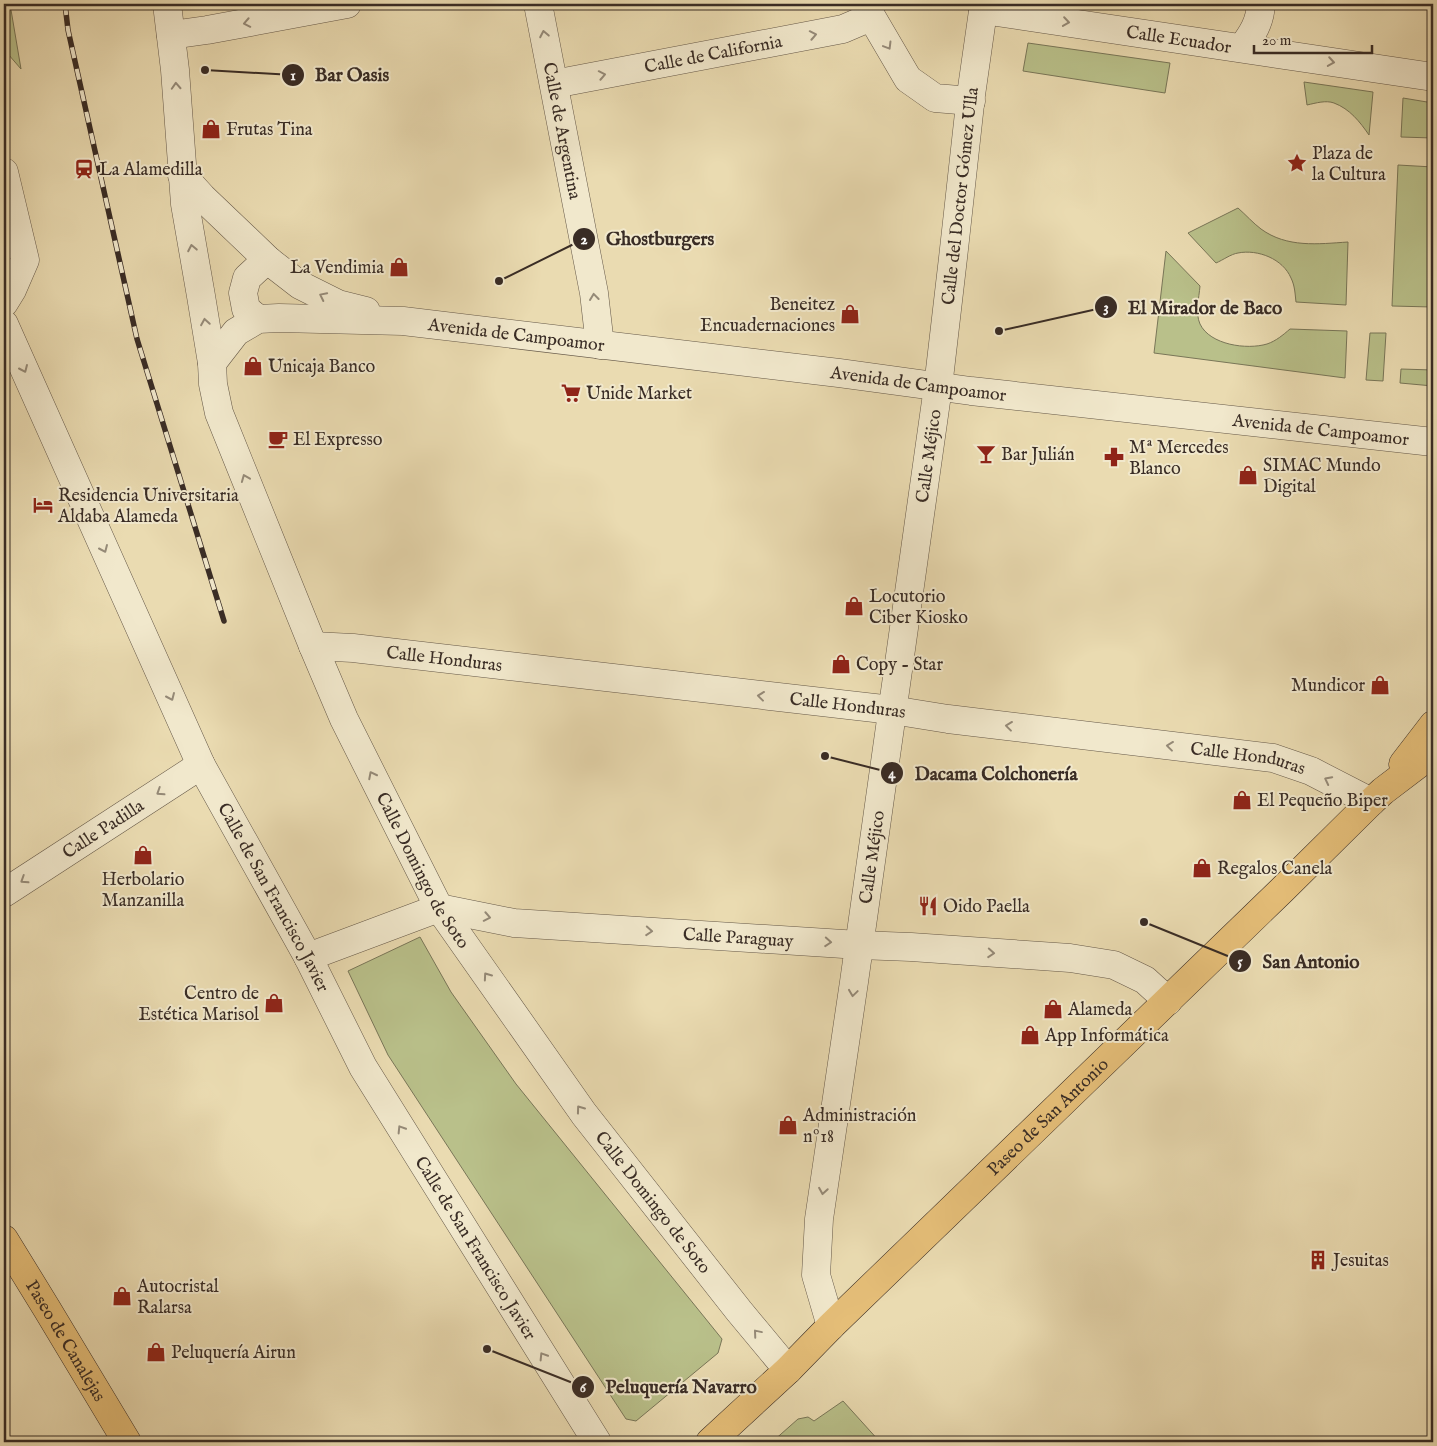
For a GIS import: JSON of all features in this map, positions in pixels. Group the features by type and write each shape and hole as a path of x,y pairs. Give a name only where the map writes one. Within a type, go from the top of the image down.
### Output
{"main road":[{"name":"Paseo de San Antonio","path":"710,1442 788,1370 831,1326 1168,1001 1377,796 1433,725"},
{"name":"Paseo de San Antonio","path":"1377,796 1433,753"},
{"name":"Paseo de Canalejas","path":"4,1239 127,1442"}],"street":[{"name":"Calle Domingo de Soto","path":"167,4 175,70 186,211 212,364 212,384 219,413 344,719 439,908 584,1114 739,1311 788,1370"},
{"path":"171,35 346,4"},
{"name":"Calle de Argentina","path":"538,4 594,293 600,345"},
{"path":"1242,48 1253,33 1260,16 1261,4"},
{"name":"Calle Ecuador","path":"984,7 1433,77"},
{"name":"Calle del Doctor Gómez Ulla","path":"938,387 971,101 984,7"},
{"path":"867,10 908,79 935,98 971,101"},
{"name":"Calle de California","path":"554,84 843,29 867,10"},
{"path":"4,172 25,260 4,303"},
{"name":"Avenida de Campoamor","path":"182,175 202,197 269,261 300,285 338,304 403,321"},
{"path":"258,319 246,309 242,294 246,278 269,261"},
{"name":"Avenida de Campoamor","path":"212,364 236,332 258,319 403,321 839,373 938,387 1433,442"},
{"name":"Calle de San Francisco Javier","path":"4,324 201,765 308,957 362,1067 597,1442"},
{"name":"Calle Méjico","path":"831,1326 816,1275 819,1220 938,387"},
{"name":"Calle Honduras","path":"313,646 353,648 892,710 948,719 1272,758 1377,796"},
{"name":"Calle Padilla","path":"4,893 201,765"},
{"path":"308,957 439,908"},
{"name":"Calle Paraguay","path":"439,908 514,922 1070,958 1114,965 1145,980 1168,1001"}],"green space":[{"path":"4,4 10,4 21,69 8,54 4,35"},
{"path":"1028,43 1170,63 1165,93 1023,71"},
{"path":"1304,82 1373,92 1369,135 1354,116 1334,103 1321,102 1307,105"},
{"path":"1403,98 1433,103 1433,138 1401,137"},
{"path":"1398,165 1433,167 1432,307 1392,306"},
{"path":"1238,208 1261,229 1281,239 1303,243 1348,242 1346,305 1296,302 1291,278 1287,271 1276,261 1261,254 1246,252 1238,253 1216,263 1188,233"},
{"path":"1166,251 1200,286 1199,320 1205,331 1212,337 1240,346 1259,346 1270,343 1290,329 1347,331 1345,378 1154,353"},
{"path":"1370,333 1386,333 1383,381 1366,380"},
{"path":"1401,369 1433,370 1433,386 1400,383"},
{"path":"420,937 451,992 516,1084 722,1339 718,1353 636,1421 626,1419 388,1055 348,971"},
{"path":"843,1401 880,1442 772,1442 798,1419 808,1417 814,1421"}],"railway":[{"path":"65,4 68,30 137,339 224,621"}],"place":[{"name":"Bar Oasis","path":"205,70"},
{"name":"Frutas Tina","path":"211,129"},
{"name":"Plaza de la Cultura","path":"1297,163"},
{"name":"La Alamedilla","path":"84,169"},
{"name":"La Vendimia","path":"399,267"},
{"name":"Ghostburgers","path":"499,281"},
{"name":"Beneitez Encuadernaciones","path":"850,314"},
{"name":"El Mirador de Baco","path":"999,331"},
{"name":"Unicaja Banco","path":"253,366"},
{"name":"Unide Market","path":"571,393"},
{"name":"El Expresso","path":"278,439"},
{"name":"Bar Julián","path":"986,454"},
{"name":"Mª Mercedes Blanco","path":"1114,457"},
{"name":"SIMAC Mundo Digital","path":"1248,475"},
{"name":"Residencia Universitaria Aldaba Alameda","path":"43,505"},
{"name":"Locutorio Ciber Kiosko","path":"854,606"},
{"name":"Copy - Star","path":"841,664"},
{"name":"Mundicor","path":"1380,685"},
{"name":"Dacama Colchonería","path":"825,756"},
{"name":"El Pequeño Biper","path":"1242,800"},
{"name":"Herbolario Manzanilla","path":"143,855"},
{"name":"Regalos Canela","path":"1202,868"},
{"name":"Oido Paella","path":"928,906"},
{"name":"San Antonio","path":"1144,922"},
{"name":"Centro de Estética Marisol","path":"274,1003"},
{"name":"Alameda","path":"1053,1009"},
{"name":"App Informática","path":"1030,1035"},
{"name":"Administración nº18","path":"788,1125"},
{"name":"Jesuitas","path":"1318,1260"},
{"name":"Autocristal Ralarsa","path":"122,1296"},
{"name":"Peluquería Navarro","path":"487,1349"},
{"name":"Peluquería Airun","path":"156,1352"}]}
